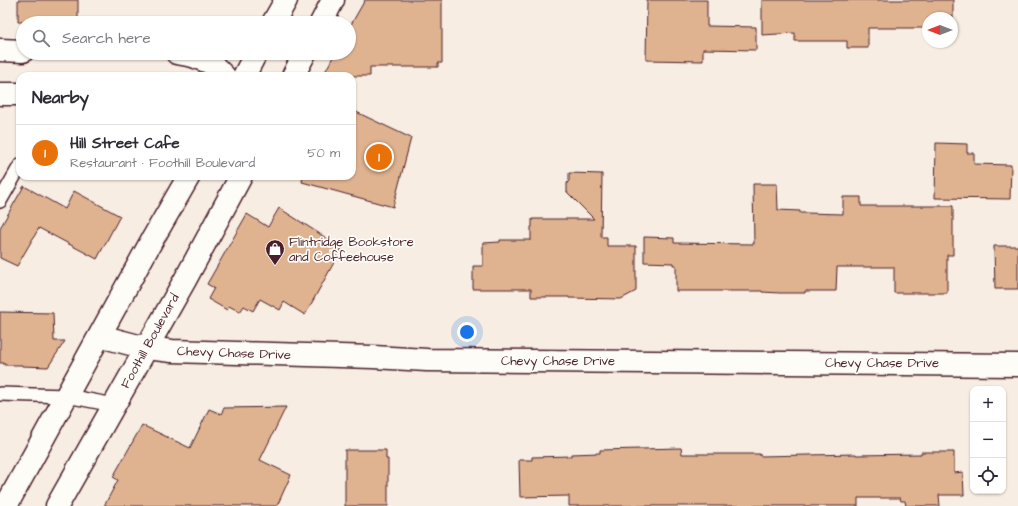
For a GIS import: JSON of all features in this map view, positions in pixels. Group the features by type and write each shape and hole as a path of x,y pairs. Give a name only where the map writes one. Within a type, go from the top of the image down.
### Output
{"main road":[{"path":"277,16 286,0"},
{"path":"325,16 333,0"},
{"path":"0,50 16,51"},
{"path":"203,60 211,63 220,72"},
{"path":"246,72 252,60"},
{"path":"295,72 301,60"},
{"path":"0,94 16,94"},
{"path":"6,506 187,180"},
{"name":"Foothill Boulevard","path":"57,506 239,180"},
{"name":"Chevy Chase Drive","path":"100,336 146,348 172,351 427,360 1018,365"}],"lane":[{"path":"0,201 16,173"},
{"path":"0,394 67,396 114,404"}],"building":[{"path":"18,0 78,0 78,16 18,16"},
{"path":"365,0 442,0 442,63 438,63 438,67 370,67 370,76 356,76 356,72 325,72 331,60 356,60 356,16"},
{"path":"647,0 707,0 707,26 756,27 756,50 703,49 703,61 646,60"},
{"path":"762,0 953,0 953,12 922,12 922,28 868,28 868,48 847,48 847,41 795,41 795,33 762,35"},
{"path":"356,112 411,138 393,207 302,182 302,180 356,180"},
{"path":"936,143 967,144 967,153 974,153 974,164 1011,165 1010,199 935,198"},
{"path":"569,173 602,174 601,237 607,237 607,246 636,246 636,291 621,299 531,297 531,289 473,289 473,266 483,266 483,243 500,242 500,240 531,240 532,219 594,219 567,192"},
{"path":"753,184 777,184 778,210 800,211 800,213 843,214 843,197 861,197 861,206 953,206 953,255 947,255 947,293 894,293 894,267 837,267 836,291 780,293 762,291 676,291 676,265 673,265 673,263 644,262 644,237 674,238 674,243 754,244"},
{"path":"24,186 65,209 74,191 120,216 97,259 39,228 17,266 0,258 0,228"},
{"name":"Flintridge Bookstore and Coffeehouse","path":"279,208 342,248 305,315 284,302 280,310 260,299 253,311 244,306 240,312 229,306 227,310 208,299 214,288 207,284 247,214 268,227"},
{"path":"994,246 1018,246 1018,289 995,289"},
{"path":"0,312 53,313 54,341 65,341 48,367 4,365 4,363 0,363"},
{"path":"286,407 260,460 291,475 277,506 104,506 118,480 113,477 142,425 190,448 209,409 221,414 224,408"},
{"path":"681,448 682,454 760,454 760,456 921,454 921,452 954,452 954,473 963,472 964,495 939,495 940,506 906,506 905,501 901,501 900,498 858,498 858,506 569,506 569,496 520,497 519,460 532,460 532,457 571,456 571,454 600,453 600,450"},
{"path":"345,450 386,450 386,459 388,459 388,506 345,506"}],"place":[{"name":"Hill Street Cafe","path":"379,157"},
{"name":"Flintridge Bookstore and Coffeehouse","path":"275,266"}]}
